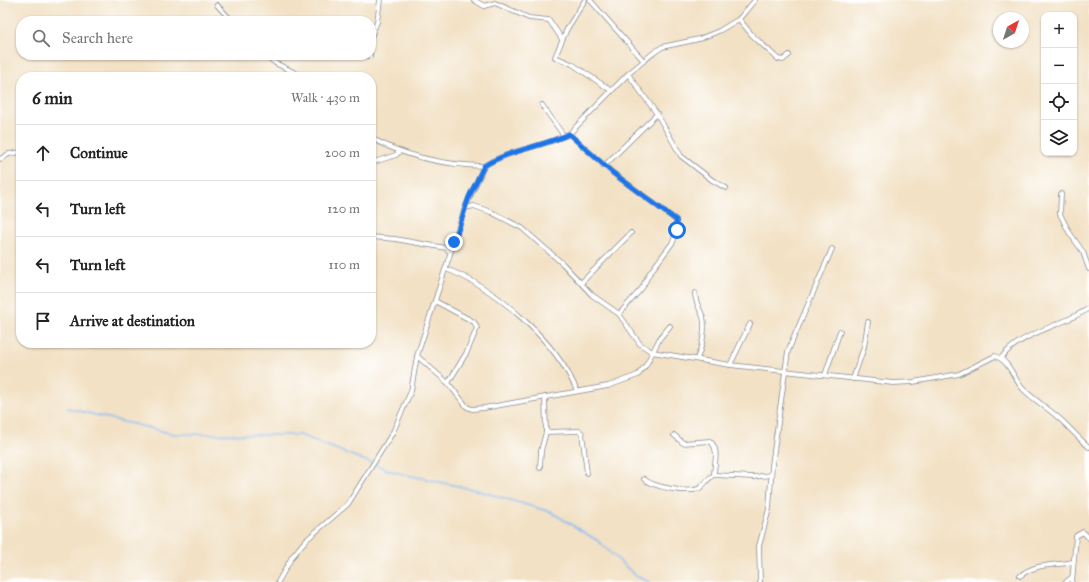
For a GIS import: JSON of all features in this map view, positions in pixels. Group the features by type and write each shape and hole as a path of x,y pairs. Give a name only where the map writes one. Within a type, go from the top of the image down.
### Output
{"street":[{"path":"376,24 380,0"},
{"path":"474,0 484,6 495,3 529,18 549,20 562,39"},
{"path":"585,0 562,39 555,57 572,64 612,91"},
{"path":"590,0 643,60"},
{"path":"376,140 399,152 455,165 484,166 567,135 643,60 662,47 707,36 739,19 755,0"},
{"path":"217,5 227,16"},
{"path":"739,19 752,35 778,59 783,60 789,55"},
{"path":"272,60 294,72"},
{"path":"628,74 657,114 681,156 712,180 726,188"},
{"path":"542,105 567,135 604,166 676,220 677,230 673,242 649,274 642,288 619,314"},
{"path":"604,166 657,114"},
{"path":"376,161 396,155 399,152"},
{"path":"0,159 9,154 16,153"},
{"path":"278,582 292,556 305,541 348,504 358,490 398,421 411,391 418,356 450,252 469,197 484,166"},
{"path":"1061,194 1060,214 1069,232 1083,252 1089,269"},
{"path":"469,197 474,206"},
{"path":"465,208 474,206 491,212 522,228 563,264 592,294 619,314 640,344 652,352 730,365 785,372 825,375 853,380 893,383 913,382 958,374 992,356 1001,358 1007,364 1022,388 1059,418 1089,447"},
{"path":"581,283 631,233"},
{"path":"376,237 395,239 446,248 450,252"},
{"path":"446,248 454,242"},
{"path":"760,582 759,546 767,519 788,351 797,327 808,306 832,249"},
{"path":"446,269 470,279 512,310 534,330 564,366 577,391"},
{"path":"696,293 697,304 703,319 704,329 703,339 697,359"},
{"path":"435,301 474,322 477,328 467,352 448,383"},
{"path":"1001,358 1009,348 1040,331 1078,316 1089,308"},
{"path":"853,380 864,346 868,322"},
{"path":"730,365 750,324"},
{"path":"418,356 448,383 463,403 472,409 484,408 608,386 638,375 646,365 660,338 670,326"},
{"path":"825,375 840,331"},
{"path":"540,468 541,451 546,432 545,397"},
{"path":"546,432 579,431 582,433 587,474"},
{"path":"644,479 650,484 690,491 701,487 714,475 716,453 714,444 710,440 683,443 674,435"},
{"path":"714,475 753,477 772,474"},
{"path":"1072,582 1076,536 1082,532 1089,538"},
{"path":"1020,576 1028,570 1047,565 1073,562"},
{"path":"1066,582 1072,577"}],"waterway":[{"path":"67,408 174,434 300,435 394,472 476,490 551,512 598,541 636,576 649,582"}],"route":[{"path":"454,242 469,197 484,166 515,153 546,144 569,134 613,173 676,220 677,230"}]}
